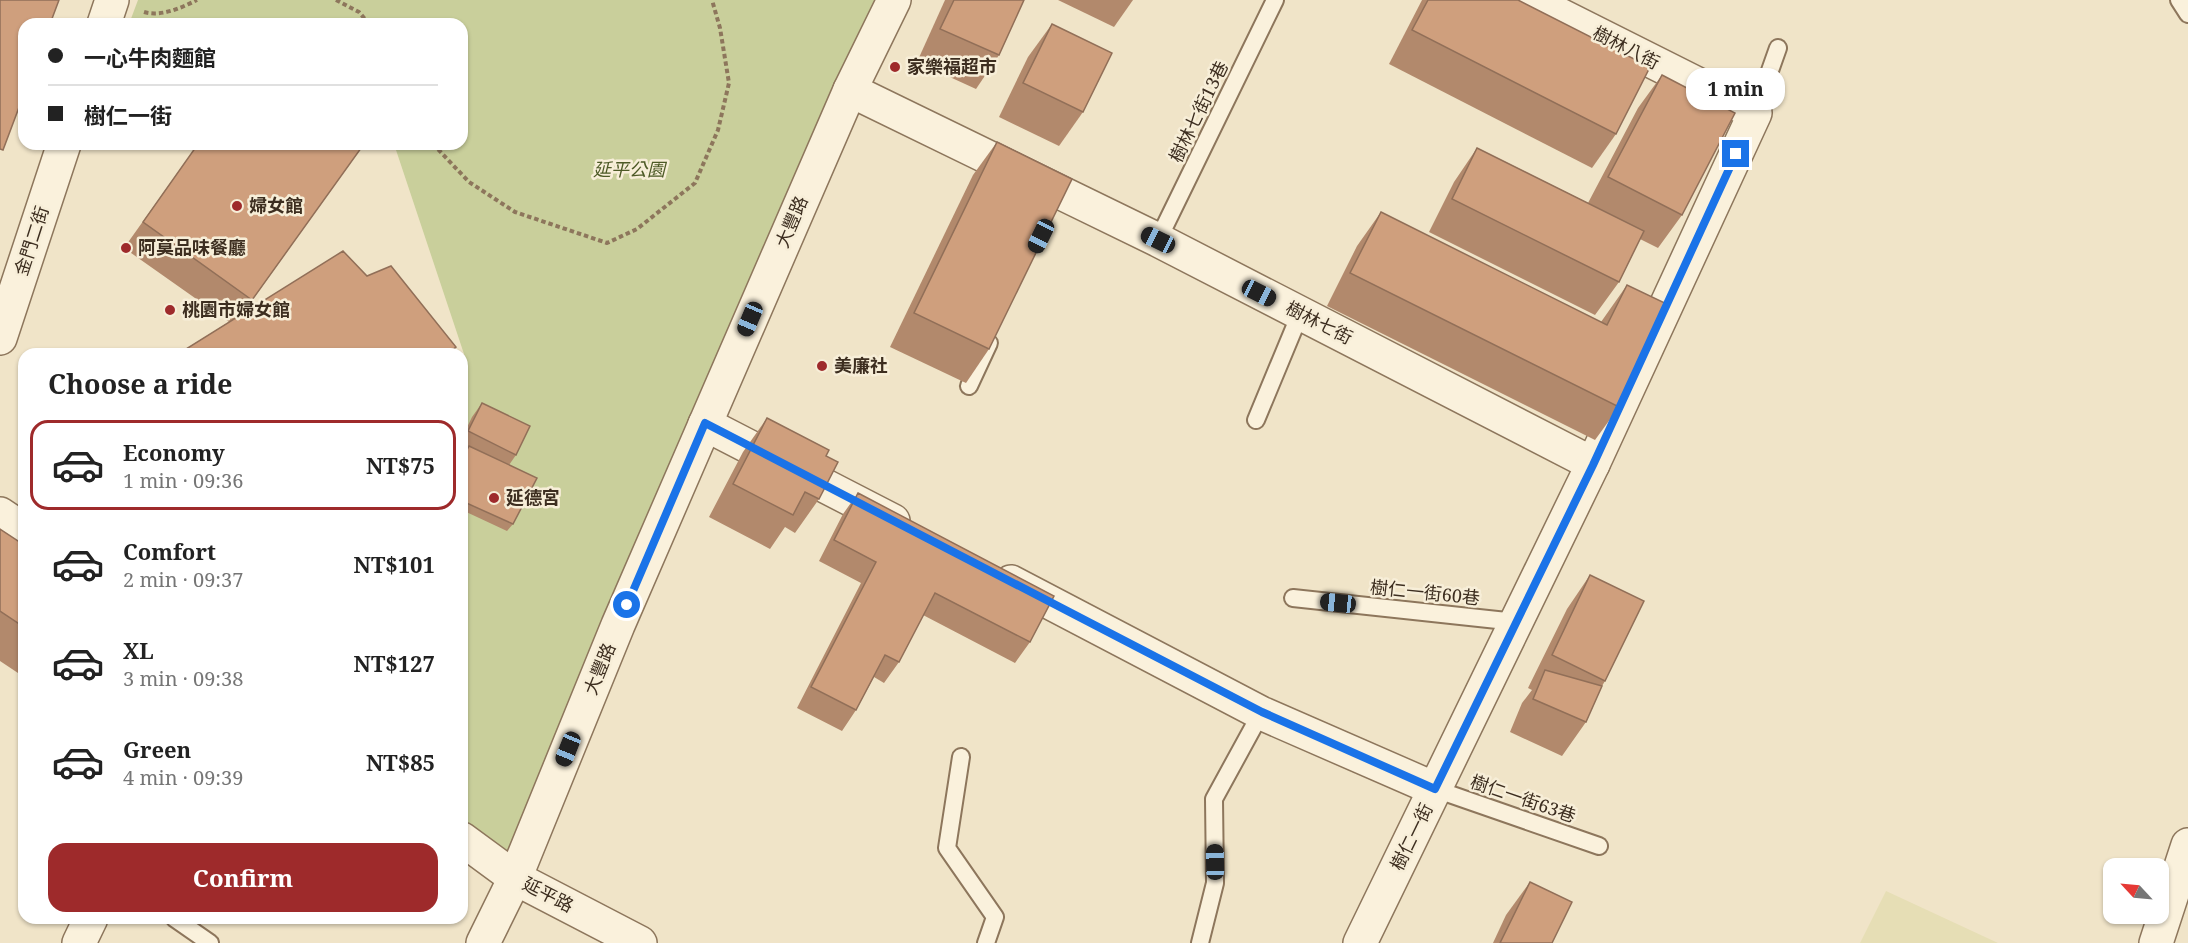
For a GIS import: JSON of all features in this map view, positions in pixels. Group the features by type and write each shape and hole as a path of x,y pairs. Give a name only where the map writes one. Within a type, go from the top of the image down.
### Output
{"street":[{"name":"大豐路","path":"483,943 515,878 615,633 850,90 894,0"},
{"name":"樹林八街","path":"1530,0 1755,113"},
{"name":"樹林七街","path":"850,90 1058,199 1158,240 1593,465"},
{"name":"樹仁一街","path":"1360,943 1593,465 1755,113"},
{"name":"金門二街","path":"0,338 62,150"},
{"path":"705,423 915,532"},
{"path":"0,514 18,526"},
{"path":"989,571 1262,712 1435,789"},
{"name":"延平路","path":"468,843 515,878 640,943"},
{"path":"2156,943 2188,845"},
{"path":"79,943 87,924"}],"lane":[{"name":"樹林七街13巷","path":"1158,240 1275,0"},
{"path":"2179,0 2188,14"},
{"path":"1755,113 1778,48"},
{"path":"1256,420 1300,314"},
{"path":"969,386 995,332"},
{"name":"樹仁一街60巷","path":"1293,598 1516,622"},
{"path":"1200,943 1215,883 1214,799 1262,712"},
{"path":"961,757 946,848 995,917 986,943"},
{"name":"樹仁一街63巷","path":"1435,789 1599,846"},
{"path":"183,924 210,943"}],"path":[{"path":"109,9 149,13 178,9 197,0"},
{"path":"336,0 359,12 364,18"},
{"path":"439,150 470,182 515,212 607,243 637,229 695,183 718,130 729,83 720,28 712,0"}],"shaded area":[{"path":"1886,891 1998,943 1860,943"}],"green space":[{"name":"延平公園","path":"138,0 884,0 509,860 468,827 468,348 462,348 396,150 468,150 468,18 131,18"}],"building":[{"path":"0,0 59,0 52,18 18,18 18,110 3,150 0,149"},
{"path":"954,0 1024,0 999,55 940,29"},
{"path":"1428,0 1518,0 1650,67 1616,134 1412,30"},
{"path":"1052,24 1112,53 1083,112 1023,83"},
{"path":"1662,75 1735,113 1682,215 1608,177"},
{"path":"997,142 1072,179 989,349 914,313"},
{"path":"1477,148 1644,231 1619,282 1452,199"},
{"name":"婦女館","path":"194,150 360,150 252,300 143,222"},
{"path":"1381,212 1607,325 1627,285 1669,305 1619,407 1350,273"},
{"path":"343,251 367,276 391,266 456,347 455,348 188,348"},
{"path":"482,403 530,426 516,455 468,431"},
{"path":"767,418 829,450 826,456 838,462 819,499 805,492 793,515 733,484"},
{"name":"延德宮","path":"469,446 537,478 513,524 468,504"},
{"path":"858,493 1054,596 1030,642 935,593 899,662 885,655 856,710 811,687 876,562 834,540"},
{"path":"0,529 18,541 18,623 0,611"},
{"path":"1590,575 1644,601 1605,681 1552,655"},
{"path":"1545,670 1602,686 1586,722 1533,699"},
{"path":"1530,882 1572,902 1552,943 1500,943"}],"place":[{"name":"家樂福超市","path":"895,67"},
{"name":"婦女館","path":"237,206"},
{"name":"阿莫品味餐廳","path":"126,248"},
{"name":"桃園市婦女館","path":"170,310"},
{"name":"美廉社","path":"822,366"},
{"name":"延德宮","path":"494,498"}],"route":[{"path":"627,605 705,423 1262,712 1435,789 1593,465 1736,154"}]}
